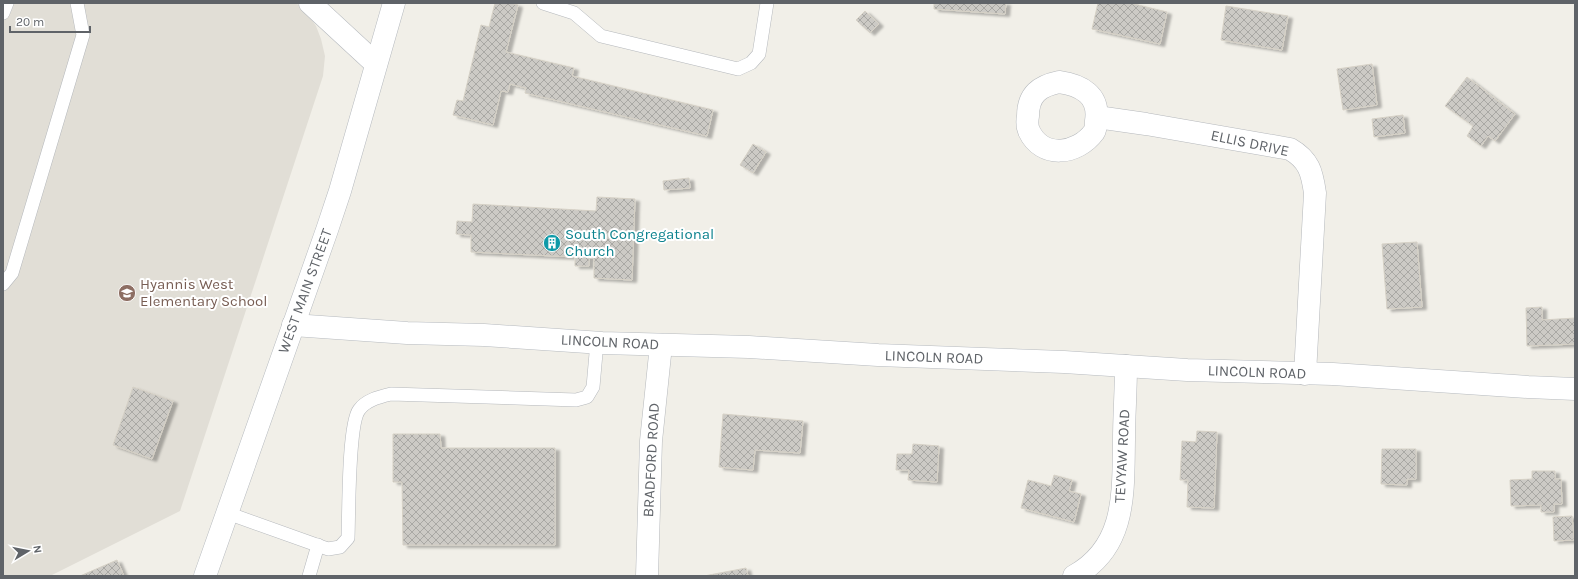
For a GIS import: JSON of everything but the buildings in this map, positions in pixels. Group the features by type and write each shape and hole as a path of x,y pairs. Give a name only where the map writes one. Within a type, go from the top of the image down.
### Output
{"street":[{"path":"310,3 376,64"},
{"name":"WEST MAIN STREET","path":"205,576 340,191 394,3"},
{"name":"ELLIS DRIVE","path":"1097,117 1154,125 1290,149 1304,159 1313,179 1315,193 1305,374"},
{"name":"LINCOLN ROAD","path":"293,324 407,333 484,335 661,345 1064,362 1187,370 1333,374 1521,387 1575,388"},
{"name":"BRADFORD ROAD","path":"647,576 651,442 661,345"},
{"name":"TEVYAW ROAD","path":"1074,576 1085,570 1098,558 1108,544 1116,528 1124,486 1126,366"}],"lane":[{"path":"3,12 8,3"},
{"path":"3,284 12,273 83,35 77,3"},
{"path":"544,3 575,8 601,36 738,69 751,63 759,54 767,3"},
{"path":"227,513 328,549 340,547 348,538 352,432 358,411 373,399 391,394 576,400 587,397 593,387 597,342"},
{"path":"308,576 318,545"}],"shaded area":[{"name":"Hyannis West Elementary School","path":"3,3 296,3 306,11 316,26 325,56 323,76 180,511 50,576 3,576"}],"place":[{"name":"South Congregational Church","path":"552,243"},
{"name":"Hyannis West Elementary School","path":"127,293"}]}
